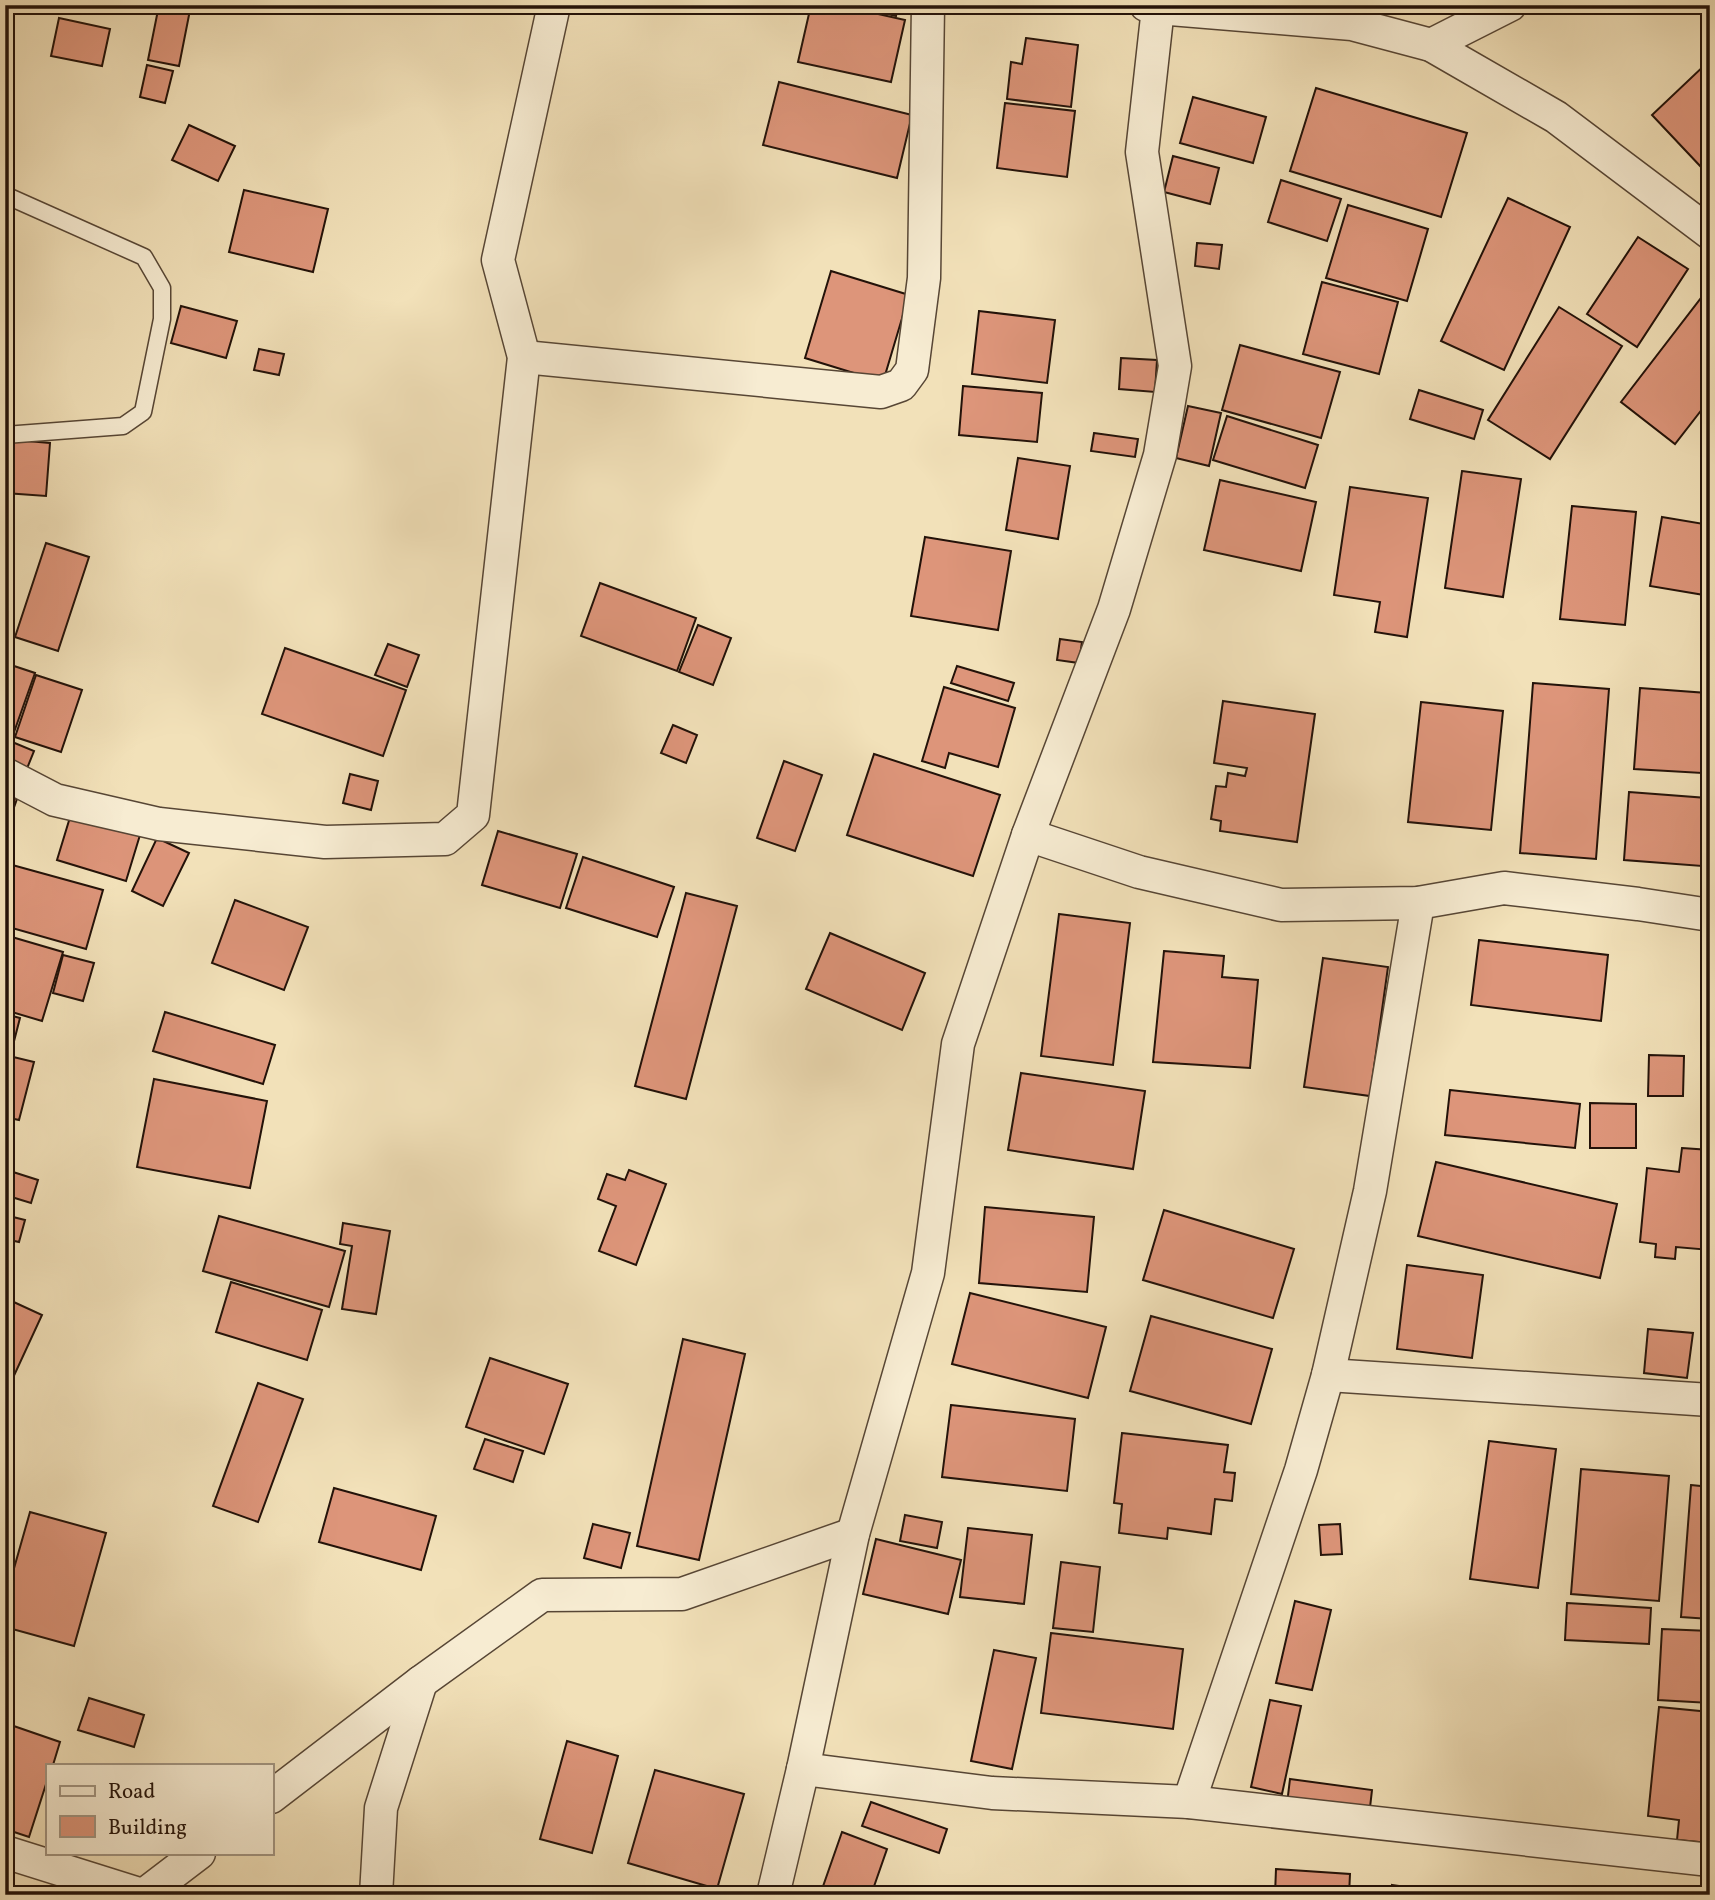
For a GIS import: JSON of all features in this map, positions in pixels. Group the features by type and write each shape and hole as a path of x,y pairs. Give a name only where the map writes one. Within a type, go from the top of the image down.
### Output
{"street":[{"path":"5,774 55,800 159,824 325,842 445,839 473,815 524,357 498,260 554,5"},
{"path":"524,357 881,391 901,385 912,370 924,278 928,5"},
{"path":"1430,45 1510,5"},
{"path":"773,1895 853,1534 928,1273 957,1044 1028,835 1114,609 1160,455 1175,366 1142,152 1152,7 1246,10 1352,24 1430,45 1556,117 1710,233"},
{"path":"1028,835 1139,872 1281,905 1418,903 1504,888 1710,915"},
{"path":"1189,1802 1301,1470 1328,1375 1370,1191 1418,903"},
{"path":"1328,1375 1710,1400"},
{"path":"273,1795 421,1682 542,1595 682,1594 853,1534"},
{"path":"376,1895 381,1808 421,1682"},
{"path":"803,1769 992,1793 1189,1802 1710,1860"},
{"path":"5,1852 143,1895 198,1854"}],"lane":[{"path":"5,195 144,257 162,288 162,319 143,412 123,426 5,435"}],"building":[{"path":"159,5 191,5 179,66 148,60"},
{"path":"811,5 838,5 905,20 891,82 798,62"},
{"path":"851,5 898,5 896,16"},
{"path":"59,18 110,29 102,66 51,56"},
{"path":"1026,38 1078,45 1071,107 1007,99 1011,62 1022,64"},
{"path":"1710,60 1710,161 1702,168 1652,115"},
{"path":"147,65 173,71 165,103 140,97"},
{"path":"779,82 912,115 897,178 763,145"},
{"path":"1316,88 1467,133 1441,217 1290,171"},
{"path":"1193,97 1266,117 1253,163 1180,143"},
{"path":"1005,103 1075,111 1067,177 997,168"},
{"path":"189,125 235,146 218,181 172,160"},
{"path":"1173,156 1219,168 1210,204 1164,192"},
{"path":"1281,180 1341,199 1327,241 1268,222"},
{"path":"244,190 328,209 313,272 229,252"},
{"path":"1508,198 1570,227 1504,370 1441,341"},
{"path":"1348,205 1428,229 1407,301 1326,278"},
{"path":"1638,237 1688,269 1637,347 1587,314"},
{"path":"1197,243 1222,245 1219,269 1195,266"},
{"path":"831,271 909,295 883,382 805,358"},
{"path":"1322,282 1398,302 1379,374 1303,354"},
{"path":"1701,298 1710,305 1710,399 1675,444 1621,402"},
{"path":"181,306 237,321 226,358 171,343"},
{"path":"1559,307 1622,346 1550,459 1488,420"},
{"path":"979,311 1055,320 1047,383 972,374"},
{"path":"1240,345 1340,372 1321,438 1222,410"},
{"path":"259,349 284,354 279,375 254,370"},
{"path":"1121,358 1157,360 1155,392 1119,389"},
{"path":"963,386 1042,393 1037,442 959,435"},
{"path":"1419,390 1483,410 1474,439 1410,419"},
{"path":"1188,406 1221,413 1209,466 1176,458"},
{"path":"1227,416 1318,445 1305,488 1213,460"},
{"path":"1094,433 1138,439 1135,457 1091,451"},
{"path":"5,439 50,443 46,496 5,493"},
{"path":"1018,458 1070,466 1058,539 1006,530"},
{"path":"1462,471 1521,479 1503,597 1445,588"},
{"path":"1220,480 1316,502 1301,571 1204,550"},
{"path":"1350,487 1428,498 1407,637 1375,632 1380,602 1334,595"},
{"path":"1572,506 1636,512 1625,625 1560,619"},
{"path":"1662,517 1710,525 1710,596 1650,586"},
{"path":"925,537 1011,551 998,630 911,616"},
{"path":"46,543 89,557 58,651 15,637"},
{"path":"600,583 696,618 677,671 581,636"},
{"path":"698,625 731,638 713,685 679,672"},
{"path":"1060,639 1082,642 1079,663 1057,660"},
{"path":"388,644 419,655 407,687 375,675"},
{"path":"285,648 406,690 383,756 262,714"},
{"path":"5,663 35,673 13,735 5,733"},
{"path":"957,666 1014,683 1008,701 951,683"},
{"path":"36,675 82,690 61,752 15,737"},
{"path":"1533,683 1609,689 1596,859 1520,853"},
{"path":"944,687 1015,708 998,767 949,753 945,768 922,761"},
{"path":"1640,688 1707,693 1702,773 1634,769"},
{"path":"1223,701 1315,714 1297,842 1220,831 1221,821 1211,819 1216,786 1226,787 1228,773 1245,776 1247,768 1214,763"},
{"path":"1421,702 1503,711 1491,830 1408,822"},
{"path":"673,725 697,735 686,763 661,753"},
{"path":"5,739 34,751 26,771 5,762"},
{"path":"874,754 1000,795 973,876 847,835"},
{"path":"784,761 822,775 795,851 757,838"},
{"path":"350,774 378,781 371,810 343,803"},
{"path":"1629,792 1707,798 1702,866 1624,860"},
{"path":"5,795 17,799 6,830 5,829"},
{"path":"71,814 140,835 126,881 57,860"},
{"path":"498,831 577,854 560,908 482,885"},
{"path":"157,838 189,853 163,906 132,891"},
{"path":"583,857 674,887 657,937 566,908"},
{"path":"5,863 103,890 86,949 5,926"},
{"path":"686,893 737,906 686,1099 635,1086"},
{"path":"235,900 308,927 284,990 212,963"},
{"path":"1059,914 1130,923 1113,1065 1041,1056"},
{"path":"830,933 925,973 902,1030 806,989"},
{"path":"5,935 63,952 42,1021 5,1010"},
{"path":"1479,940 1608,955 1601,1021 1471,1005"},
{"path":"1164,951 1224,956 1222,977 1258,980 1250,1068 1153,1062"},
{"path":"63,955 94,963 83,1001 53,993"},
{"path":"1323,958 1388,967 1370,1096 1304,1087"},
{"path":"165,1012 275,1045 263,1084 153,1051"},
{"path":"5,1014 20,1018 12,1049 5,1047"},
{"path":"5,1055 34,1062 19,1120 5,1117"},
{"path":"1649,1055 1684,1056 1683,1096 1648,1096"},
{"path":"1021,1073 1145,1091 1133,1169 1008,1150"},
{"path":"154,1079 267,1101 250,1188 137,1167"},
{"path":"1450,1090 1580,1104 1575,1148 1445,1135"},
{"path":"1590,1103 1636,1104 1636,1148 1590,1148"},
{"path":"1682,1148 1710,1150 1710,1250 1676,1247 1675,1259 1655,1257 1656,1244 1640,1242 1647,1168 1679,1172"},
{"path":"1436,1162 1617,1204 1600,1278 1418,1236"},
{"path":"629,1170 666,1184 636,1265 599,1251 616,1206 598,1199 607,1174 625,1180"},
{"path":"13,1172 38,1180 31,1203 5,1195"},
{"path":"985,1207 1094,1217 1087,1292 979,1283"},
{"path":"1164,1210 1294,1249 1273,1318 1143,1280"},
{"path":"5,1215 25,1220 19,1242 5,1239"},
{"path":"219,1216 345,1251 329,1307 203,1271"},
{"path":"343,1223 390,1231 376,1314 342,1309 352,1246 340,1244"},
{"path":"1407,1265 1483,1275 1472,1358 1397,1349"},
{"path":"231,1282 322,1310 307,1360 216,1332"},
{"path":"970,1293 1106,1327 1088,1398 952,1364"},
{"path":"5,1298 42,1315 12,1380 5,1377"},
{"path":"1151,1316 1272,1349 1251,1424 1130,1391"},
{"path":"1648,1329 1693,1333 1687,1378 1644,1373"},
{"path":"683,1339 745,1354 699,1560 637,1546"},
{"path":"490,1358 568,1384 544,1454 466,1427"},
{"path":"258,1383 303,1399 258,1522 213,1506"},
{"path":"951,1405 1075,1419 1067,1491 942,1477"},
{"path":"1122,1433 1228,1445 1224,1472 1235,1473 1232,1501 1215,1499 1211,1534 1168,1528 1167,1539 1119,1533 1122,1504 1114,1503"},
{"path":"485,1439 523,1451 513,1482 474,1469"},
{"path":"1489,1441 1556,1449 1538,1588 1470,1579"},
{"path":"1581,1469 1669,1476 1659,1601 1571,1594"},
{"path":"1691,1485 1710,1487 1710,1619 1681,1617"},
{"path":"334,1488 436,1516 421,1570 319,1542"},
{"path":"30,1512 106,1533 74,1646 5,1627 5,1600"},
{"path":"905,1515 942,1522 937,1548 900,1541"},
{"path":"593,1524 630,1533 621,1568 584,1558"},
{"path":"1340,1524 1342,1554 1321,1555 1319,1525"},
{"path":"968,1528 1032,1535 1024,1604 960,1597"},
{"path":"876,1539 961,1560 948,1614 863,1594"},
{"path":"1061,1562 1100,1567 1093,1632 1053,1628"},
{"path":"1295,1601 1331,1610 1312,1690 1276,1683"},
{"path":"1567,1603 1651,1608 1649,1644 1565,1640"},
{"path":"1662,1629 1710,1631 1710,1703 1658,1700"},
{"path":"1051,1633 1183,1649 1173,1729 1041,1713"},
{"path":"994,1650 1036,1658 1012,1769 971,1761"},
{"path":"89,1698 144,1715 134,1747 78,1730"},
{"path":"1270,1700 1301,1706 1282,1794 1251,1787"},
{"path":"1659,1707 1710,1712 1710,1843 1677,1840 1679,1820 1648,1816"},
{"path":"5,1723 60,1742 53,1764 46,1764 46,1784 29,1837 5,1829"},
{"path":"567,1741 618,1756 592,1853 540,1839"},
{"path":"655,1770 744,1794 717,1889 628,1863"},
{"path":"1290,1779 1372,1790 1369,1816 1287,1804"},
{"path":"871,1802 947,1829 939,1853 862,1826"},
{"path":"842,1832 887,1849 871,1895 820,1895"},
{"path":"1276,1869 1350,1874 1349,1895 1275,1895"},
{"path":"1392,1885 1462,1895 1391,1895"}]}
